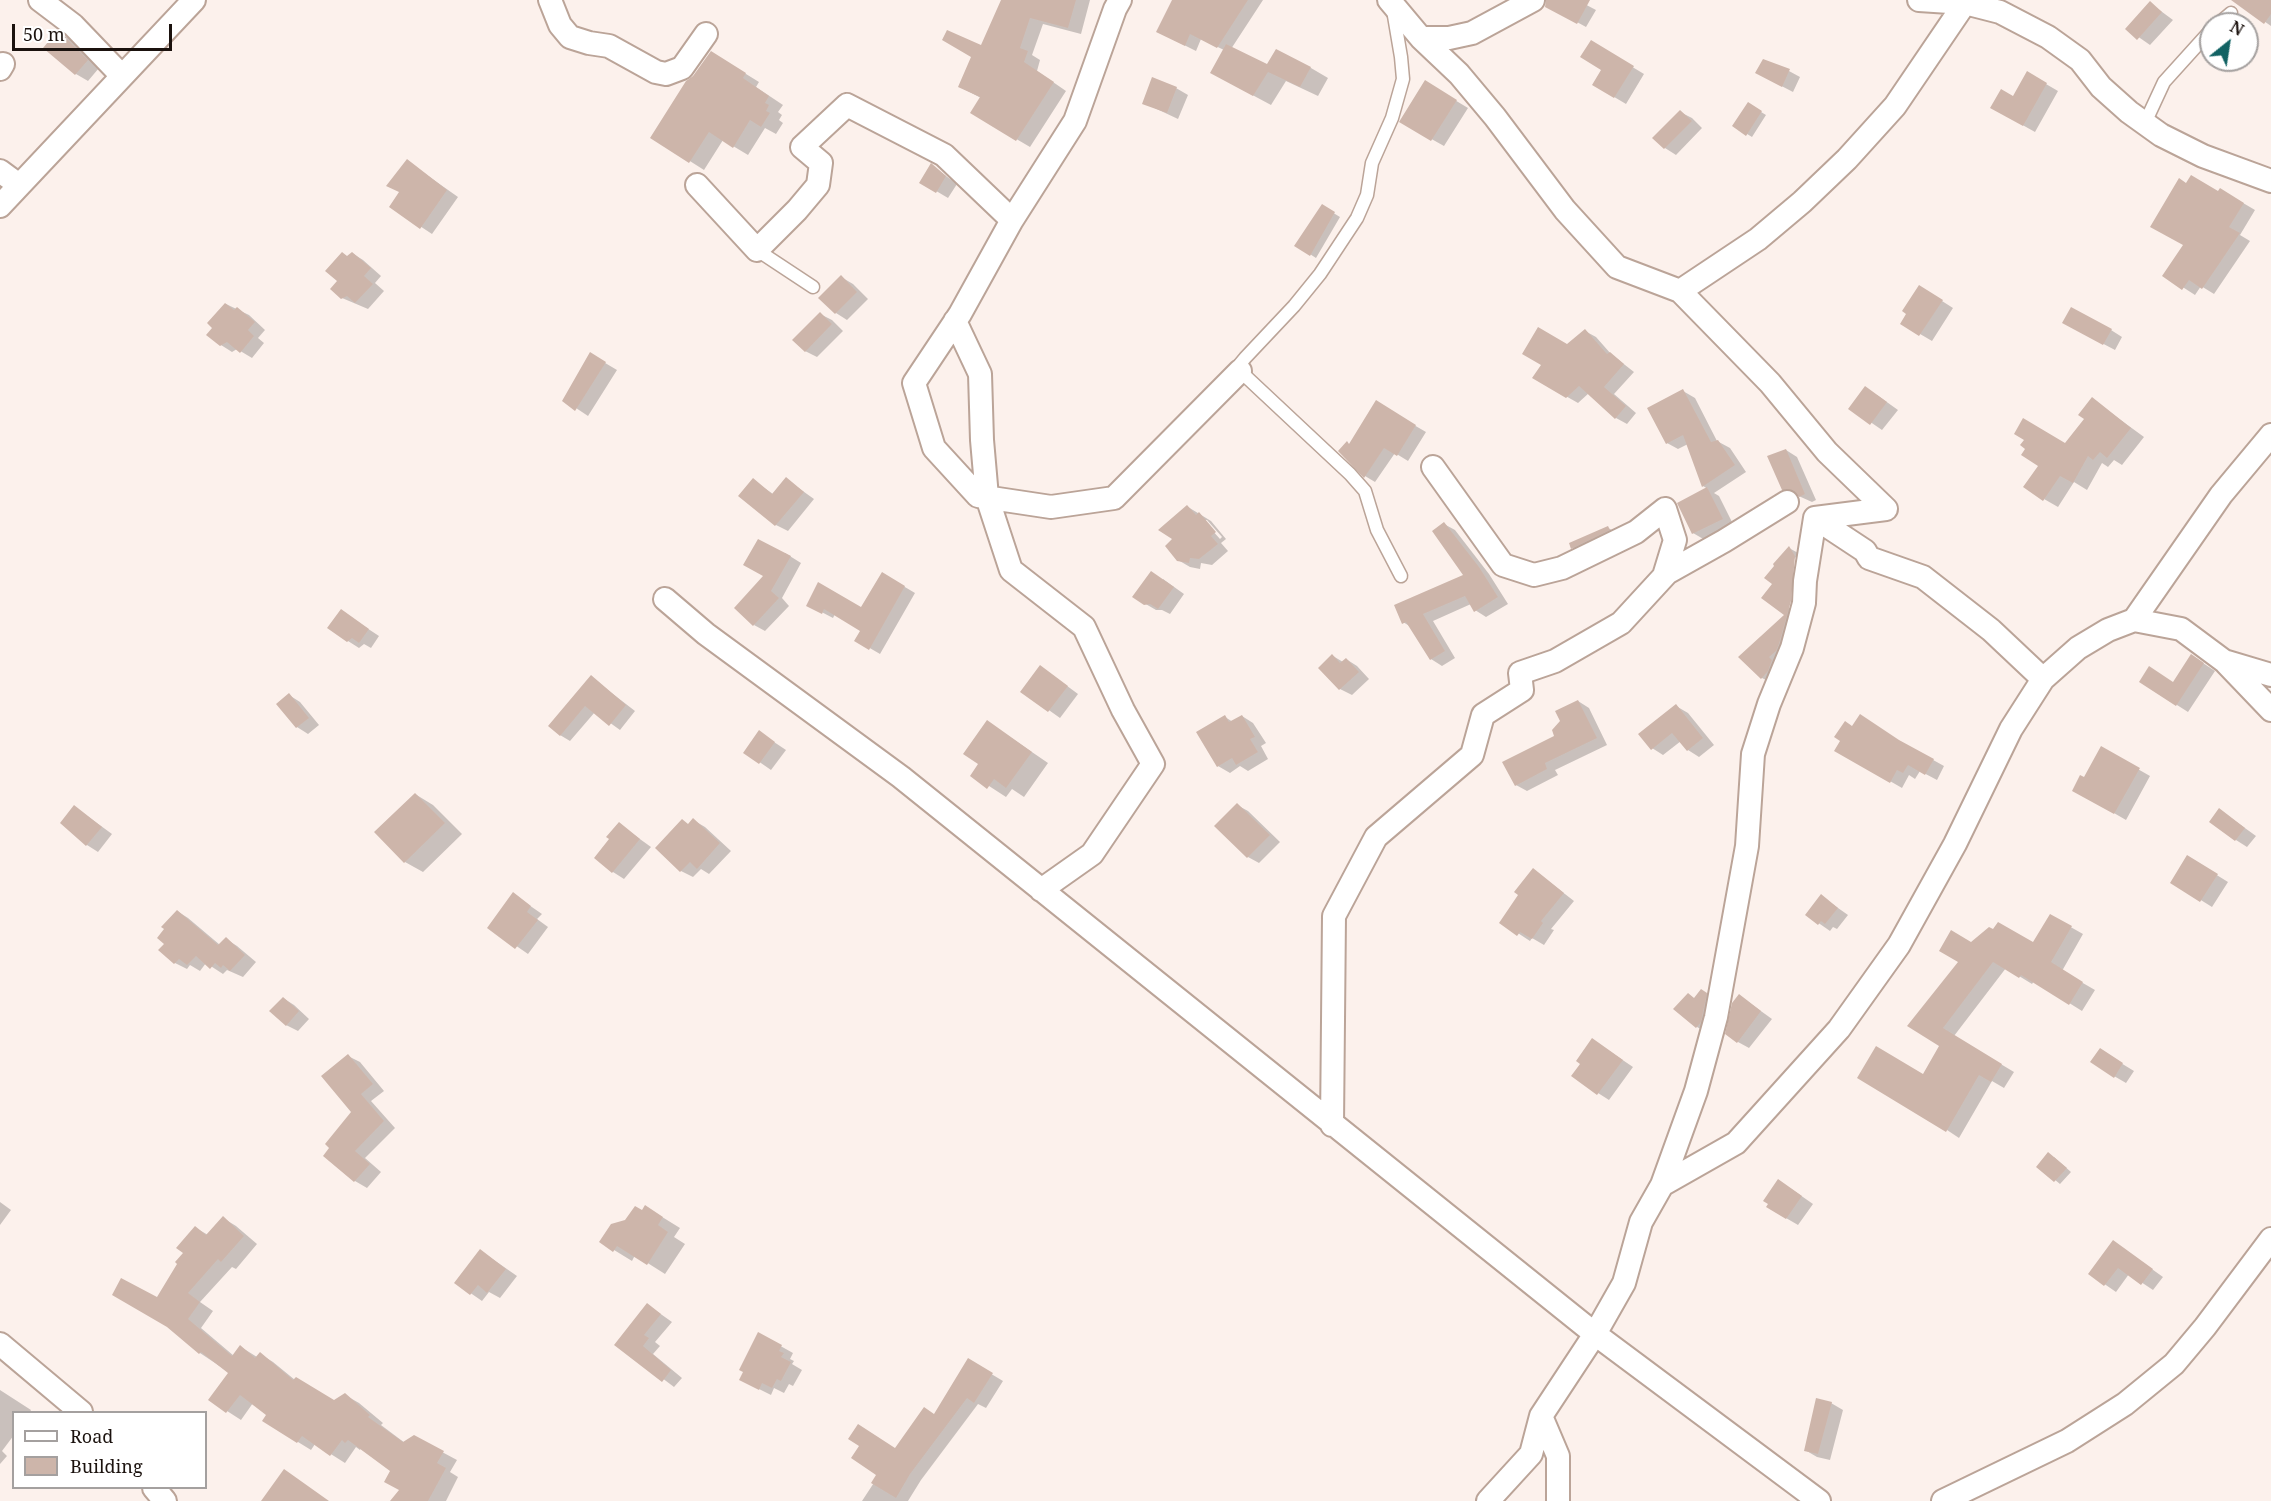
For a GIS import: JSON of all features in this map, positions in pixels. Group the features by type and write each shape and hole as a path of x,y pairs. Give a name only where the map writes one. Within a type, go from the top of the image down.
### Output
{"street":[{"path":"40,0 73,25 122,76"},
{"path":"0,206 194,0"},
{"path":"550,0 557,20 570,37 623,51 656,72 666,74 682,68 706,34"},
{"path":"1120,0 1075,121 1012,220 955,321 914,383 934,448 978,496 1051,507 1114,498 1240,371"},
{"path":"1483,28 1494,0"},
{"path":"1421,38 1449,38 1483,28 1533,0"},
{"path":"1919,0 1966,2 2000,12 2048,37 2080,60 2101,87 2161,135 2203,156 2271,181"},
{"path":"1390,2 1421,38 1459,74 1488,108 1565,210 1617,267 1680,291 1770,383 1827,452 1886,509 1815,518"},
{"path":"1680,291 1758,239 1802,202 1847,159 1895,106 1966,2"},
{"path":"697,185 757,250 818,185 821,163 802,147 847,105 944,155 1012,220"},
{"path":"0,171 19,185"},
{"path":"955,321 980,374 987,497 1011,570 1084,627 1123,710 1153,764 1092,854 1041,890"},
{"path":"2134,620 2221,495 2271,435"},
{"path":"1433,467 1503,565 1534,575 1562,568 1636,532 1665,509 1675,540 1664,576"},
{"path":"1332,1125 1334,916 1376,837 1472,755 1483,715 1522,690 1520,673 1555,661 1621,623 1664,576 1787,502"},
{"path":"1815,518 1864,551 1869,558 1900,567 1932,584 1991,630 2043,679"},
{"path":"1488,1501 1531,1454 1541,1416 1595,1334 1624,1283 1641,1222 1662,1185 1696,1091 1716,1017 1747,846 1753,754 1769,704 1791,648 1804,603 1815,518"},
{"path":"665,599 706,634 901,777 1595,1334 1819,1501"},
{"path":"1662,1185 1736,1143 1839,1029 1899,945 1955,844 2011,729 2043,679 2078,648 2108,630 2134,620 2181,629 2224,661 2271,710"},
{"path":"2224,661 2271,675"},
{"path":"1943,1501 2067,1441 2125,1404 2174,1364 2205,1327 2271,1239"},
{"path":"0,1344 79,1411"},
{"path":"1541,1416 1558,1456 1558,1501"},
{"path":"155,1489 165,1501"}],"lane":[{"path":"1390,2 1403,79 1392,118 1372,163 1367,195 1357,218 1320,274 1294,306 1240,364 1240,371 1365,490 1377,530 1401,576"},
{"path":"2145,123 2164,82 2199,43"},
{"path":"757,250 813,287"}],"building":[{"path":"1001,0 1076,0 1068,28 1030,18 1020,48 1028,51 1024,62 1054,82 1016,141 970,113 980,97 958,87 971,57 942,40 947,30 981,45"},
{"path":"1172,0 1248,0 1217,48 1190,34 1185,46 1156,32"},
{"path":"1546,0 1590,0 1577,24 1545,7"},
{"path":"2231,0 2271,0 2271,14 2264,24 2259,20 2259,12 2248,12"},
{"path":"2150,1 2162,12 2137,40 2125,29"},
{"path":"58,30 88,60 75,75 43,48"},
{"path":"1591,40 1634,66 1614,98 1592,85 1601,70 1580,57"},
{"path":"1226,44 1267,64 1276,49 1311,67 1300,87 1268,72 1253,96 1210,73"},
{"path":"711,51 746,73 743,78 769,96 765,103 769,105 766,111 770,113 761,127 750,120 733,148 709,132 689,163 650,138 686,81 693,76"},
{"path":"1763,59 1790,69 1782,87 1755,73"},
{"path":"2027,71 2047,83 2023,126 1990,108 2001,89 2013,96"},
{"path":"1152,77 1177,87 1167,113 1142,104"},
{"path":"1425,80 1457,100 1431,141 1399,122"},
{"path":"1748,102 1762,111 1746,136 1732,126"},
{"path":"1680,110 1692,121 1664,149 1652,138"},
{"path":"407,159 447,190 420,229 389,207 399,192 386,186"},
{"path":"931,163 946,176 936,193 919,183"},
{"path":"2191,175 2218,191 2220,188 2244,203 2229,227 2240,233 2202,289 2189,280 2182,290 2162,276 2183,245 2150,227 2179,178 2186,183"},
{"path":"1322,204 1335,212 1310,256 1294,246"},
{"path":"342,252 347,256 352,252 371,268 364,276 373,284 355,303 347,296 341,299 330,289 337,281 325,271"},
{"path":"841,275 857,292 835,314 818,298"},
{"path":"1919,285 1943,300 1919,336 1900,324 1906,314 1902,311"},
{"path":"225,303 234,310 237,307 255,322 248,330 254,336 240,353 227,342 220,346 206,335 212,328 207,323"},
{"path":"2071,307 2112,329 2103,345 2062,323"},
{"path":"820,312 832,324 805,352 792,340"},
{"path":"1538,327 1567,344 1585,329 1607,354 1610,352 1624,364 1604,387 1626,406 1615,419 1579,386 1566,398 1532,378 1541,365 1522,354"},
{"path":"590,352 606,362 575,411 562,401"},
{"path":"1865,386 1887,402 1870,425 1848,409"},
{"path":"1683,389 1711,442 1718,440 1735,465 1702,487 1683,435 1666,444 1647,408"},
{"path":"2092,397 2131,428 2107,458 2100,452 2093,460 2088,456 2073,483 2060,476 2043,501 2023,487 2038,466 2021,455 2025,449 2020,445 2024,440 2014,434 2023,418 2065,443 2084,419 2078,415"},
{"path":"1376,400 1416,425 1397,456 1384,448 1364,478 1338,451 1347,441 1349,444"},
{"path":"1786,449 1805,494 1799,497 1793,490 1782,490 1767,456"},
{"path":"786,477 804,492 775,526 738,496 753,478 772,494"},
{"path":"1707,487 1723,519 1692,534 1677,503"},
{"path":"1187,505 1196,515 1199,512 1216,532 1211,536 1218,544 1199,559 1190,558 1189,563 1177,561 1165,546 1172,539 1158,530"},
{"path":"1444,522 1479,567 1498,597 1474,612 1465,596 1423,614 1445,651 1430,660 1406,622 1402,624 1394,605 1463,575 1432,531"},
{"path":"1608,526 1610,530 1571,549 1569,543"},
{"path":"758,539 791,556 771,591 779,598 753,626 734,608 763,576 743,565"},
{"path":"1789,546 1795,556 1791,601 1779,644 1776,651 1769,657 1772,660 1768,671 1761,679 1738,657 1784,615 1761,598 1772,584 1764,578"},
{"path":"1151,571 1174,587 1158,609 1150,604 1144,605 1132,597"},
{"path":"882,572 905,586 869,650 854,641 860,631 824,609 822,614 806,606 818,582 861,607"},
{"path":"341,609 369,629 359,643 352,638 347,642 327,628"},
{"path":"1332,654 1340,663 1346,658 1359,672 1339,690 1318,668"},
{"path":"2191,654 2204,663 2176,706 2139,682 2149,666 2173,682"},
{"path":"1040,665 1068,686 1048,712 1020,692"},
{"path":"591,675 626,705 609,726 585,706 560,736 548,726"},
{"path":"289,693 309,718 296,728 276,704"},
{"path":"1578,700 1597,738 1545,763 1547,769 1515,786 1502,762 1554,736 1552,730 1560,721 1555,711"},
{"path":"1676,704 1703,738 1687,751 1672,733 1651,750 1638,734"},
{"path":"1860,714 1899,740 1934,759 1925,775 1908,765 1903,773 1897,770 1890,783 1834,751 1840,741 1834,737 1845,721 1852,726"},
{"path":"1225,715 1229,722 1242,715 1255,737 1250,739 1258,752 1236,765 1232,758 1217,767 1196,732"},
{"path":"987,720 1032,752 1006,788 994,779 987,789 970,776 978,764 963,754"},
{"path":"759,730 775,742 759,764 743,753"},
{"path":"2101,746 2140,768 2114,814 2072,791 2080,775 2084,777"},
{"path":"415,793 445,823 404,863 374,832"},
{"path":"1237,803 1270,835 1247,858 1214,826"},
{"path":"74,805 102,827 86,846 60,823"},
{"path":"2219,808 2245,828 2235,841 2209,822"},
{"path":"693,818 720,843 697,869 690,862 680,872 655,848 682,819 688,824"},
{"path":"619,822 640,839 612,873 594,858 609,839 606,837"},
{"path":"2187,855 2218,874 2200,902 2170,883"},
{"path":"1533,868 1564,893 1541,921 1543,923 1532,939 1520,932 1517,936 1499,923 1518,895 1514,892"},
{"path":"513,892 531,906 527,912 538,920 515,949 487,928"},
{"path":"1821,894 1838,908 1825,924 1821,921 1818,925 1805,915"},
{"path":"177,910 218,945 226,937 245,955 230,971 223,965 221,968 215,963 210,969 196,956 187,965 179,959 174,964 158,950 164,944 157,938 164,929 161,927"},
{"path":"2050,914 2072,926 2051,962 2083,982 2069,1005 2021,975 2019,978 1993,962 1943,1028 2002,1064 1991,1082 1979,1075 1946,1132 1857,1078 1876,1046 1923,1074 1939,1046 1907,1026 1958,962 1939,951 1951,930 1971,942 1989,927 1993,929 1998,922 2033,942"},
{"path":"1701,989 1707,993 1701,1022 1696,1028 1673,1009 1688,993 1694,998"},
{"path":"1739,994 1761,1011 1737,1043 1725,1034 1732,1003"},
{"path":"283,997 299,1011 286,1026 269,1011"},
{"path":"1592,1038 1623,1060 1597,1095 1571,1076 1580,1064 1576,1061"},
{"path":"2100,1048 2123,1063 2114,1078 2090,1062"},
{"path":"348,1054 373,1084 361,1094 384,1121 355,1151 370,1164 354,1182 323,1156 329,1148 325,1144 351,1112 321,1076"},
{"path":"2048,1152 2067,1168 2054,1182 2036,1167"},
{"path":"1778,1179 1802,1196 1786,1219 1766,1207 1768,1204 1763,1201"},
{"path":"645,1205 663,1217 658,1225 668,1232 647,1265 617,1246 613,1252 599,1242 611,1224 625,1220 635,1206 642,1210"},
{"path":"223,1216 244,1236 221,1262 218,1259 188,1293 200,1302 188,1319 232,1356 240,1345 255,1358 260,1352 293,1380 296,1377 334,1400 345,1393 370,1415 368,1417 403,1442 414,1435 444,1451 437,1463 446,1468 428,1501 390,1501 399,1490 384,1482 390,1471 348,1440 345,1443 342,1440 330,1456 302,1436 297,1443 262,1421 266,1415 240,1395 226,1413 208,1400 228,1373 201,1352 199,1354 167,1327 112,1295 121,1278 157,1297 177,1264 175,1262 183,1253 176,1248 195,1226 206,1235"},
{"path":"2113,1240 2153,1269 2141,1285 2118,1268 2104,1286 2088,1274"},
{"path":"480,1249 506,1269 487,1293 478,1285 470,1295 454,1283"},
{"path":"647,1303 661,1314 644,1335 649,1338 643,1346 671,1370 662,1382 614,1345"},
{"path":"758,1332 782,1345 779,1351 784,1353 781,1357 791,1362 781,1381 777,1379 772,1388 762,1383 759,1390 739,1380 743,1372 739,1370"},
{"path":"968,1358 993,1373 974,1403 967,1398 910,1474 896,1498 871,1483 876,1475 851,1458 859,1446 848,1439 858,1424 895,1448 924,1407 934,1414"},
{"path":"1816,1398 1832,1402 1818,1454 1804,1451"},
{"path":"284,1469 329,1501 261,1501"}]}
